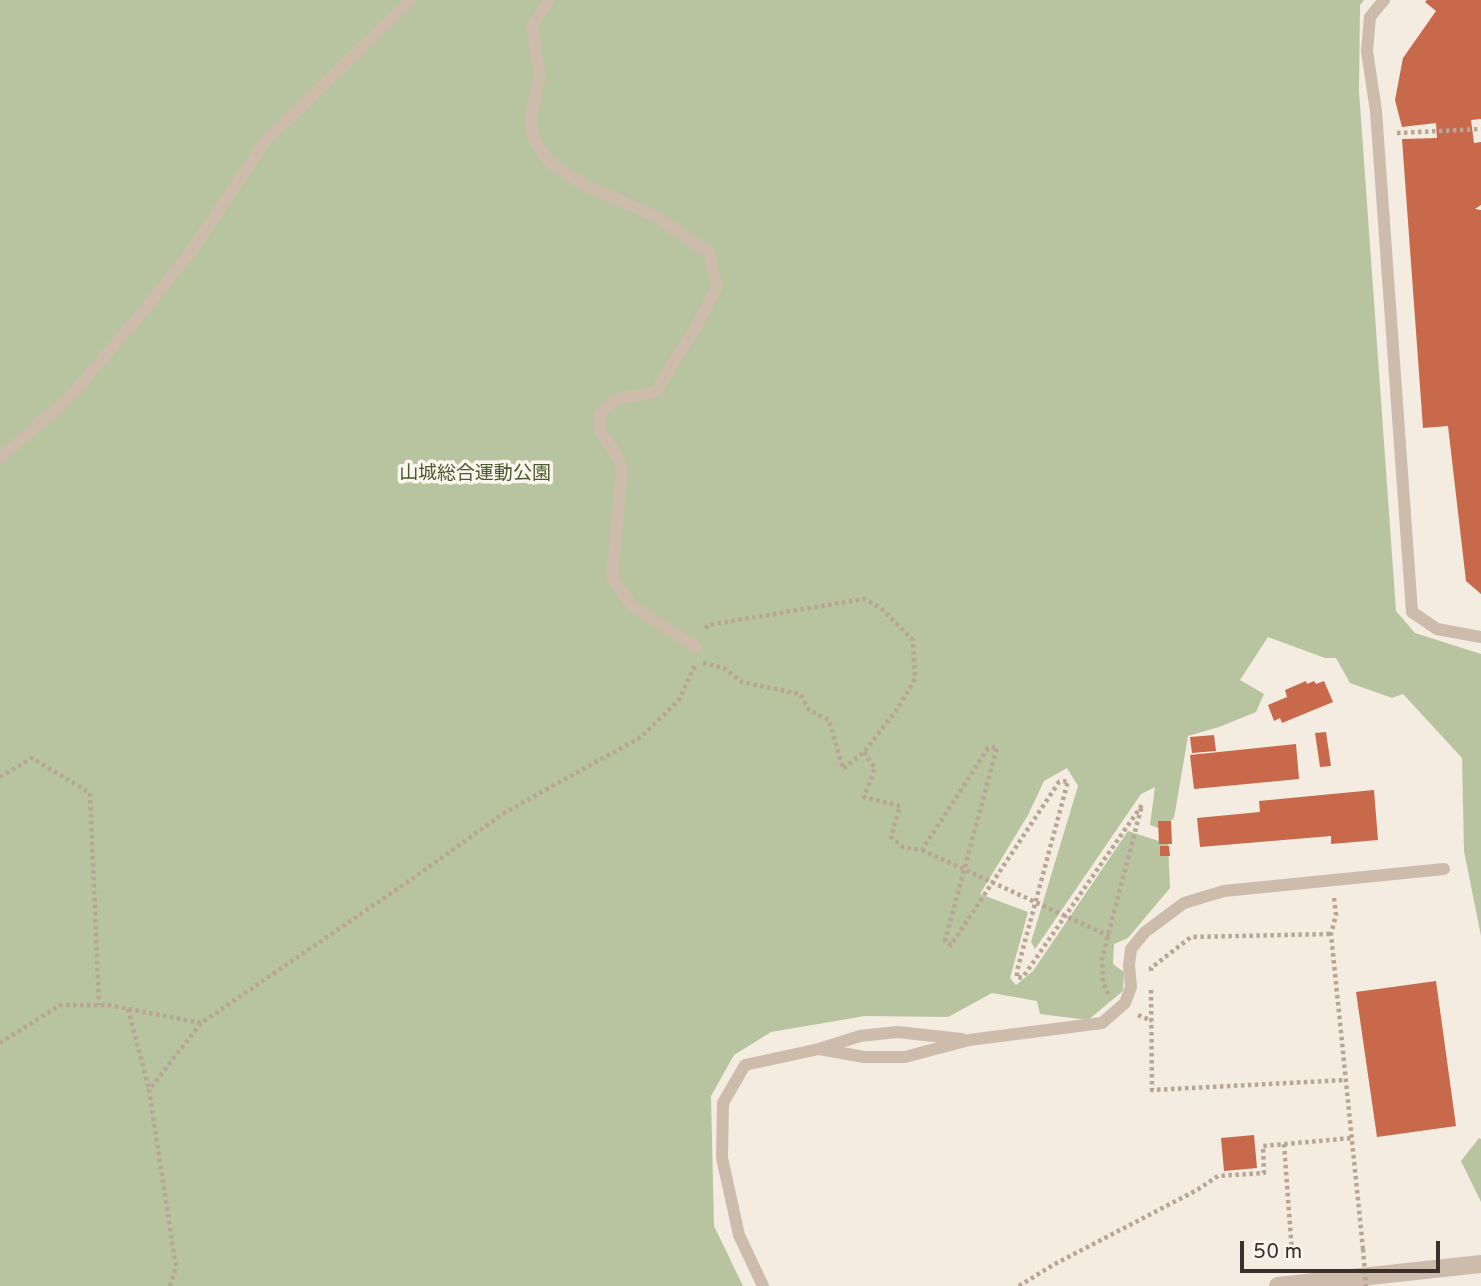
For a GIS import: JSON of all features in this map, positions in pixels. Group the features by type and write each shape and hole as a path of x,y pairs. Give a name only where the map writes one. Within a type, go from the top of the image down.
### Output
{"street":[{"path":"1278,1286 1481,1264"}],"lane":[{"path":"0,458 67,400 136,320 192,250 266,140 411,0"},
{"path":"549,0 532,26 540,77 531,115 533,138 549,162 584,186 657,217 709,253 718,288 656,391 615,399 600,414 600,431 616,454 622,469 612,577 633,607 696,647"},
{"path":"1384,0 1370,17 1367,51 1378,134 1412,612 1437,629 1481,637"},
{"path":"819,1049 864,1056 905,1057 970,1040 1102,1023 1125,1003 1131,987 1131,948 1145,932 1184,903 1224,891 1444,869"},
{"path":"763,1286 739,1235 722,1158 723,1103 745,1065 860,1037 898,1032 970,1040"}],"path":[{"path":"1378,134 1481,129"},
{"path":"149,1090 201,1023 504,813 641,737 679,700 695,668 696,647 708,625 864,599 881,608 913,640 915,679 898,709 864,752 843,769 829,720 809,710 800,694 742,682 724,668 696,662"},
{"path":"922,850 988,748 997,747 945,941 951,945 1059,782 1068,781 1017,971 1017,978 1023,977 1142,805 1102,958 1103,983 1114,1002"},
{"path":"864,752 875,768 864,797 900,806 891,837 903,847 922,850 1119,940"},
{"path":"0,777 32,758 90,793 99,1004"},
{"path":"1331,880 1336,915 1331,934 1366,1286"},
{"path":"1331,934 1191,937 1151,968 1153,1090 1346,1080"},
{"path":"0,1043 60,1005 99,1004 201,1023"},
{"path":"128,1009 149,1090 176,1267 170,1286"},
{"path":"1019,1286 1218,1176 1264,1173 1263,1146 1352,1138"},
{"path":"1284,1144 1292,1252"}],"green space":[{"name":"山城総合運動公園","path":"0,0 1364,0 1360,5 1359,91 1396,611 1415,633 1481,654 1481,936 1464,851 1462,758 1403,694 1392,698 1350,683 1336,658 1325,658 1268,637 1240,680 1264,694 1256,712 1188,736 1174,818 1161,829 1150,825 1155,787 1141,794 1035,949 1031,942 1078,786 1067,768 1044,781 1028,815 980,894 1028,912 1010,978 1016,985 1033,971 1128,831 1168,844 1170,888 1128,938 1114,944 1113,964 1124,972 1123,991 1088,1020 1040,1014 1037,1001 992,993 948,1017 865,1016 771,1032 734,1055 711,1096 714,1226 743,1286 0,1286"},
{"path":"1479,1138 1481,1139 1481,1202 1461,1161"}],"building":[{"path":"1481,0 1481,119 1471,120 1474,143 1481,142 1481,205 1475,209 1481,210 1481,594 1466,581 1448,426 1423,428 1402,139 1437,138 1436,123 1402,127 1395,100 1403,58 1436,11 1425,2"},
{"path":"1306,681 1307,684 1314,681 1316,684 1324,681 1333,702 1282,723 1280,718 1274,721 1268,705 1287,697 1285,690"},
{"path":"1326,732 1331,766 1320,767 1315,733"},
{"path":"1214,735 1216,751 1192,753 1190,737"},
{"path":"1296,744 1299,779 1194,789 1190,755"},
{"path":"1374,790 1378,840 1331,844 1331,836 1200,847 1197,818 1260,812 1259,801"},
{"path":"1158,821 1171,821 1172,844 1159,844"},
{"path":"1160,846 1169,846 1170,856 1160,856"},
{"path":"1436,981 1456,1126 1377,1137 1356,992"},
{"path":"1254,1135 1257,1168 1224,1171 1221,1138"}]}
